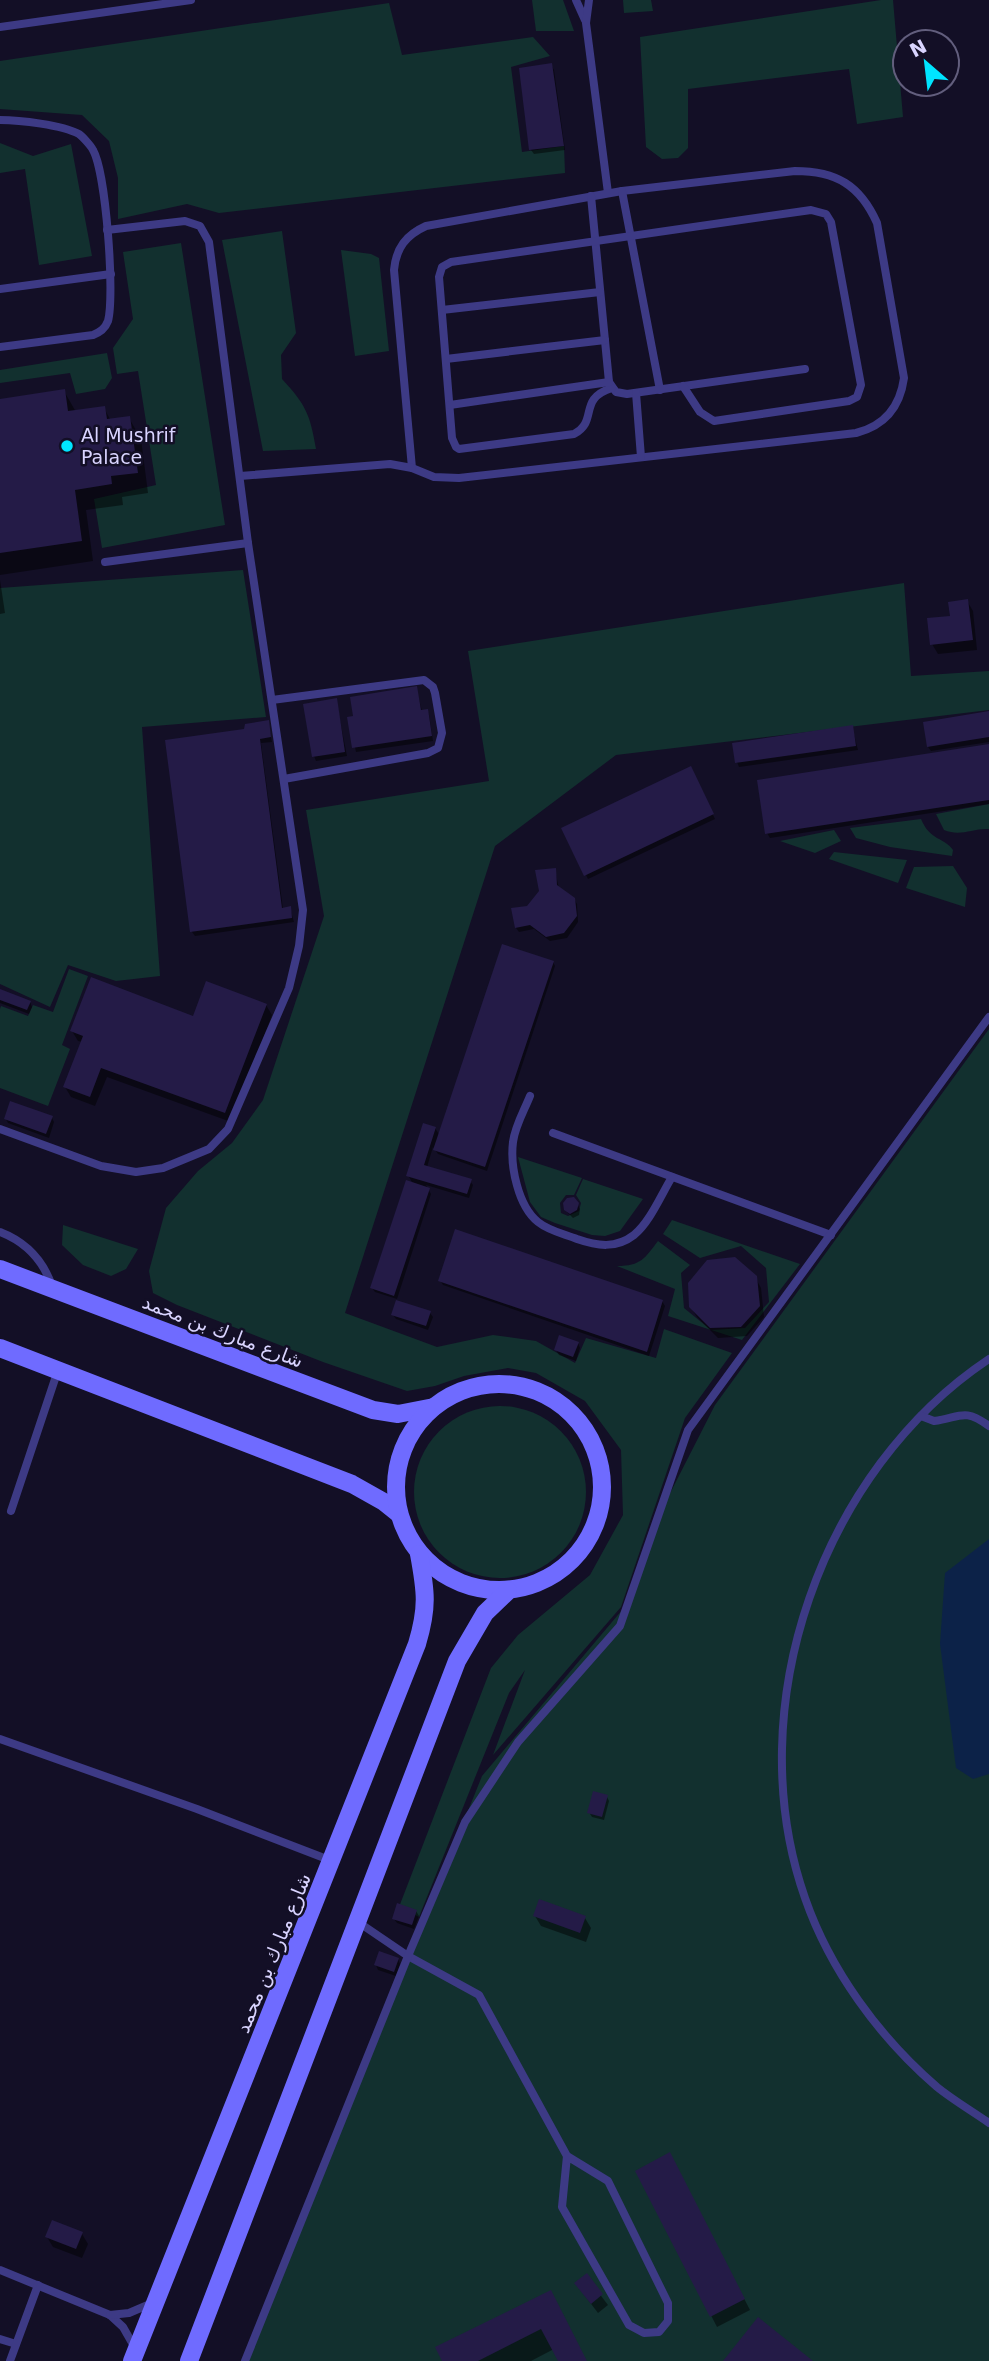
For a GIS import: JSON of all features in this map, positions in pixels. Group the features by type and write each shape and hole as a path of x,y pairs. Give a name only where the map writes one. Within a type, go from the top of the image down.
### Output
{"street":[{"name":"شارع مبارك بن محمد","path":"0,1269 373,1410 410,1413 434,1407"},
{"path":"0,1348 352,1484 377,1497 399,1514"},
{"path":"500,1383 535,1389 565,1406 589,1433 602,1465 603,1500 593,1534 571,1562 542,1582 508,1591 475,1588 444,1576 419,1554 407,1535 399,1514 395,1485 400,1455 414,1429 434,1407 465,1389 500,1383"},
{"name":"شارع مبارك بن محمد","path":"134,2356 420,1635 425,1616 425,1586 419,1554"},
{"path":"189,2361 457,1661 485,1613 508,1591"}],"lane":[{"path":"0,27 191,0"},
{"path":"576,0 586,23"},
{"path":"589,0 586,23 608,193"},
{"path":"0,120 47,125 80,135 94,150 111,274 108,320 102,331 93,335 0,347"},
{"path":"240,476 390,464 447,479 866,430 877,425 894,410 904,378 877,223 864,200 845,182 830,174 795,170 608,193 426,226 415,231 399,247 394,270 412,468"},
{"path":"622,191 660,390"},
{"path":"591,196 610,385"},
{"path":"610,385 594,397 585,423 574,434 464,450 456,447 453,443 439,272 445,264 595,241 816,209 826,214 831,222 861,385 857,397 849,401 714,421 700,412 683,387"},
{"path":"0,1129 101,1166 136,1172 163,1168 209,1149 228,1129 289,988 299,946 303,910 248,543 209,242 200,226 185,221 107,230"},
{"path":"0,289 111,274"},
{"path":"442,310 600,292"},
{"path":"446,359 604,340"},
{"path":"450,405 610,385 622,394 636,393 805,369"},
{"path":"636,393 640,457"},
{"path":"105,562 248,543"},
{"path":"272,700 424,680 433,687 442,733 438,748 428,754 284,779"},
{"path":"245,2361 408,1956 465,1822 518,1742 620,1626 688,1430 989,1017"},
{"path":"530,1096 516,1128 512,1153 521,1197 526,1208 540,1224 592,1244 603,1246 624,1241 641,1228 672,1177"},
{"path":"553,1133 831,1235"},
{"path":"0,1232 22,1243 32,1252 42,1263 53,1289"},
{"path":"989,1359 921,1416 881,1463 853,1504 818,1573 804,1609 787,1684 783,1734 785,1796 793,1853 804,1897 832,1958 876,2024 914,2066 939,2089 989,2123"},
{"path":"11,1511 58,1370"},
{"path":"921,1416 934,1422 955,1415 970,1415 989,1426"},
{"path":"0,1739 197,1809 332,1861"},
{"path":"358,1922 408,1956 479,1995 567,2156 608,2181 667,2303 668,2321 659,2332 644,2333 629,2325 562,2207 567,2156"},
{"path":"0,2270 110,2315 123,2327 134,2356"},
{"path":"10,2361 38,2285"},
{"path":"110,2315 138,2310 156,2301"},
{"path":"0,2339 16,2344"}],"green space":[{"path":"532,0 563,0 574,31 536,31"},
{"path":"623,0 651,0 653,11 624,13"},
{"path":"893,0 895,28 891,28 891,98 901,98 903,117 857,124 849,69 688,89 688,148 678,158 662,159 646,147 640,37"},
{"path":"389,3 402,55 533,37 550,56 511,67 522,152 564,146 565,173 219,213 187,204 118,219 118,178 109,141 82,115 0,109 0,61"},
{"path":"0,143 33,156 71,144 92,256 39,265 25,169 0,173"},
{"path":"282,231 296,333 281,355 282,379 306,411 316,449 263,451 222,240"},
{"path":"181,243 225,525 102,548 94,499 156,485 138,371 117,374 113,348 133,319 123,252"},
{"path":"341,250 371,254 379,258 389,351 355,356"},
{"path":"107,353 112,378 105,389 76,394 70,373 0,383 0,370"},
{"path":"243,570 266,717 142,727 160,976 116,981 68,965 50,1007 0,984 0,588"},
{"path":"904,583 911,676 989,671 989,710 616,755 495,846 345,1313 437,1347 493,1335 536,1341 575,1363 586,1338 656,1358 664,1329 732,1353 685,1418 621,1607 493,1755 525,1670 509,1693 419,1917 399,1907 491,1668 518,1635 590,1575 623,1515 621,1450 585,1401 536,1373 508,1368 407,1391 323,1362 153,1293 149,1271 166,1208 198,1171 232,1143 263,1100 324,916 306,810 489,781 468,651"},
{"path":"989,804 989,829 950,832 944,830 936,814"},
{"path":"921,819 933,835 953,850 952,856 890,847 856,838 850,828"},
{"path":"834,830 841,841 815,853 780,841"},
{"path":"834,852 907,860 898,883 829,859"},
{"path":"953,866 967,888 965,907 906,888 914,867"},
{"path":"69,969 88,976 62,1045 70,1049 48,1106 0,1088 0,1009 1,1006 28,1016 33,1005 53,1012"},
{"path":"989,1029 989,2361 247,2361 482,1776 628,1603 661,1511 715,1405"},
{"path":"518,1157 582,1178 574,1195 566,1195 560,1203 561,1213 568,1216 579,1211 581,1203 576,1195 583,1179 643,1199 620,1231 605,1236 592,1235 555,1223 541,1217 530,1202"},
{"path":"672,1220 800,1264 742,1340 711,1330 745,1328 769,1302 766,1268 741,1246 700,1258 663,1234"},
{"path":"63,1225 138,1249 126,1269 111,1276 83,1265 62,1245"},
{"path":"658,1241 690,1265 681,1273 684,1308 711,1330 668,1316 675,1289 617,1266 642,1260"},
{"path":"500,1406 533,1413 561,1431 579,1459 586,1492 579,1525 561,1553 533,1571 500,1578 467,1571 439,1553 421,1525 414,1492 421,1459 439,1431 467,1413"}],"water":[{"path":"989,1539 989,1774 973,1779 956,1768 940,1644 945,1573"}],"building":[{"path":"552,63 564,146 529,150 519,68"},
{"name":"Al Mushrif Palace","path":"65,389 68,411 105,406 107,419 130,416 138,473 111,476 112,484 75,490 82,541 0,553 0,399"},
{"path":"968,599 973,640 930,645 927,618 950,616 948,602"},
{"path":"417,686 421,710 428,709 432,736 352,748 347,717 353,716 350,697"},
{"path":"337,698 345,752 312,757 303,704"},
{"path":"989,711 989,737 927,747 923,722"},
{"path":"269,720 271,737 260,739 282,908 291,906 292,918 190,932 165,740 244,729 245,724"},
{"path":"853,725 856,746 735,763 732,743"},
{"path":"989,744 989,800 765,834 757,780"},
{"path":"691,766 714,814 584,876 561,828"},
{"path":"556,868 557,885 575,898 577,916 564,933 546,937 530,925 515,928 511,908 527,906 539,891 535,870"},
{"path":"502,944 554,961 485,1167 433,1150"},
{"path":"91,977 193,1016 206,981 267,1004 225,1113 101,1068 90,1097 63,1087 83,1036 70,1031"},
{"path":"0,989 31,1001 27,1010 0,1000"},
{"path":"10,1101 53,1116 46,1134 4,1119"},
{"path":"423,1123 436,1127 424,1165 472,1179 467,1194 406,1176"},
{"path":"406,1180 430,1188 394,1296 370,1288"},
{"path":"574,1197 579,1203 577,1210 570,1214 564,1210 563,1203 567,1198"},
{"path":"455,1229 663,1300 647,1352 438,1281"},
{"path":"735,1257 757,1276 760,1306 741,1327 710,1328 689,1307 688,1283 707,1260"},
{"path":"396,1300 431,1311 426,1326 391,1315"},
{"path":"559,1335 579,1342 573,1357 554,1350"},
{"path":"593,1791 608,1795 602,1817 587,1813"},
{"path":"539,1899 586,1916 580,1933 533,1916"},
{"path":"397,1903 417,1910 412,1925 392,1919"},
{"path":"379,1951 399,1958 394,1972 374,1965"},
{"path":"670,2152 745,2299 710,2317 635,2171"},
{"path":"52,2220 83,2232 76,2249 45,2237"},
{"path":"587,2273 603,2294 591,2304 574,2283"},
{"path":"551,2290 587,2361 558,2361 541,2329 478,2361 442,2361 435,2347"},
{"path":"758,2317 813,2361 723,2361"}],"place":[{"name":"Al Mushrif Palace","path":"67,446"}]}
